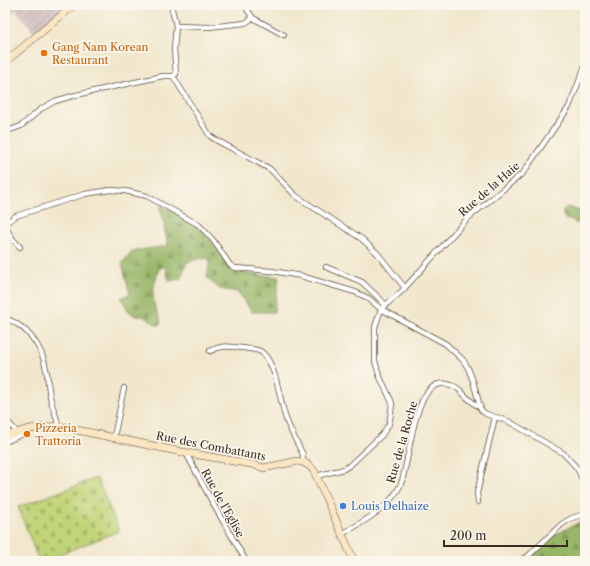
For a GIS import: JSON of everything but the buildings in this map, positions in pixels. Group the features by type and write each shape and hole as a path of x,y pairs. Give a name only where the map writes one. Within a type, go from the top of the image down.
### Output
{"street":[{"path":"5,62 74,5"},
{"path":"171,5 176,26 174,48 176,74 173,76"},
{"path":"244,5 253,18 284,35"},
{"path":"176,26 195,28 209,27 245,23 253,18"},
{"name":"Rue de la Haie","path":"381,309 405,288 467,219 523,173 569,107 585,66"},
{"path":"5,132 21,126 41,109 55,101 166,76 173,76"},
{"path":"173,76 210,136 270,169 296,196 362,239 378,254 405,288"},
{"path":"20,247 11,237 5,224 16,216 85,194 110,190 136,193 147,196 199,225 213,240 230,265 234,268 272,271 311,278 361,294 381,309 446,344 463,360 468,368 481,410 486,414 513,424 546,442 563,454 577,468 585,485"},
{"path":"5,238 11,237"},
{"path":"326,267 362,282 385,305"},
{"path":"316,476 344,469 350,465 382,435 389,424 392,413 392,403 379,375 375,361 374,327 381,309"},
{"path":"5,318 11,320 28,333 35,340 40,349 46,369 49,395 58,426"},
{"path":"210,351 217,347 229,345 259,351 264,354 274,372 286,420 303,455 303,462 312,469 316,476 354,561"},
{"name":"Rue de la Roche","path":"342,534 380,509 396,493 404,475 410,441 421,404 428,390 438,385 450,384 456,387 480,407"},
{"path":"114,437 124,388"},
{"path":"478,502 478,492 495,417"},
{"path":"5,419 23,434 5,442"},
{"name":"Rue des Combattants","path":"5,436 21,431 58,426 251,464 264,468 303,462"},
{"name":"Rue de l'Eglise","path":"186,452 216,509 246,561"},
{"path":"522,561 562,524 572,518 585,514"}],"shaded area":[{"path":"5,5 69,5 35,33 16,10 5,19"}],"green space":[{"path":"160,206 182,214 197,224 235,270 249,274 279,277 274,312 252,312 238,292 220,289 207,278 210,259 202,258 187,262 180,279 169,281 165,266 159,269 154,285 153,299 154,305 160,317 161,322 159,325 155,324 144,316 135,316 128,310 121,298 130,294 122,263 132,251 168,246"},
{"path":"568,207 580,211 585,209 585,217 576,224 573,220 566,220 563,216 563,210"},
{"path":"97,478 119,531 43,561 39,561 18,507"},
{"path":"585,519 585,561 521,561 555,535"}],"place":[{"name":"Gang Nam Korean Restaurant","path":"44,53"},
{"name":"Pizzeria Trattoria","path":"27,434"},
{"name":"Louis Delhaize","path":"343,506"}]}
